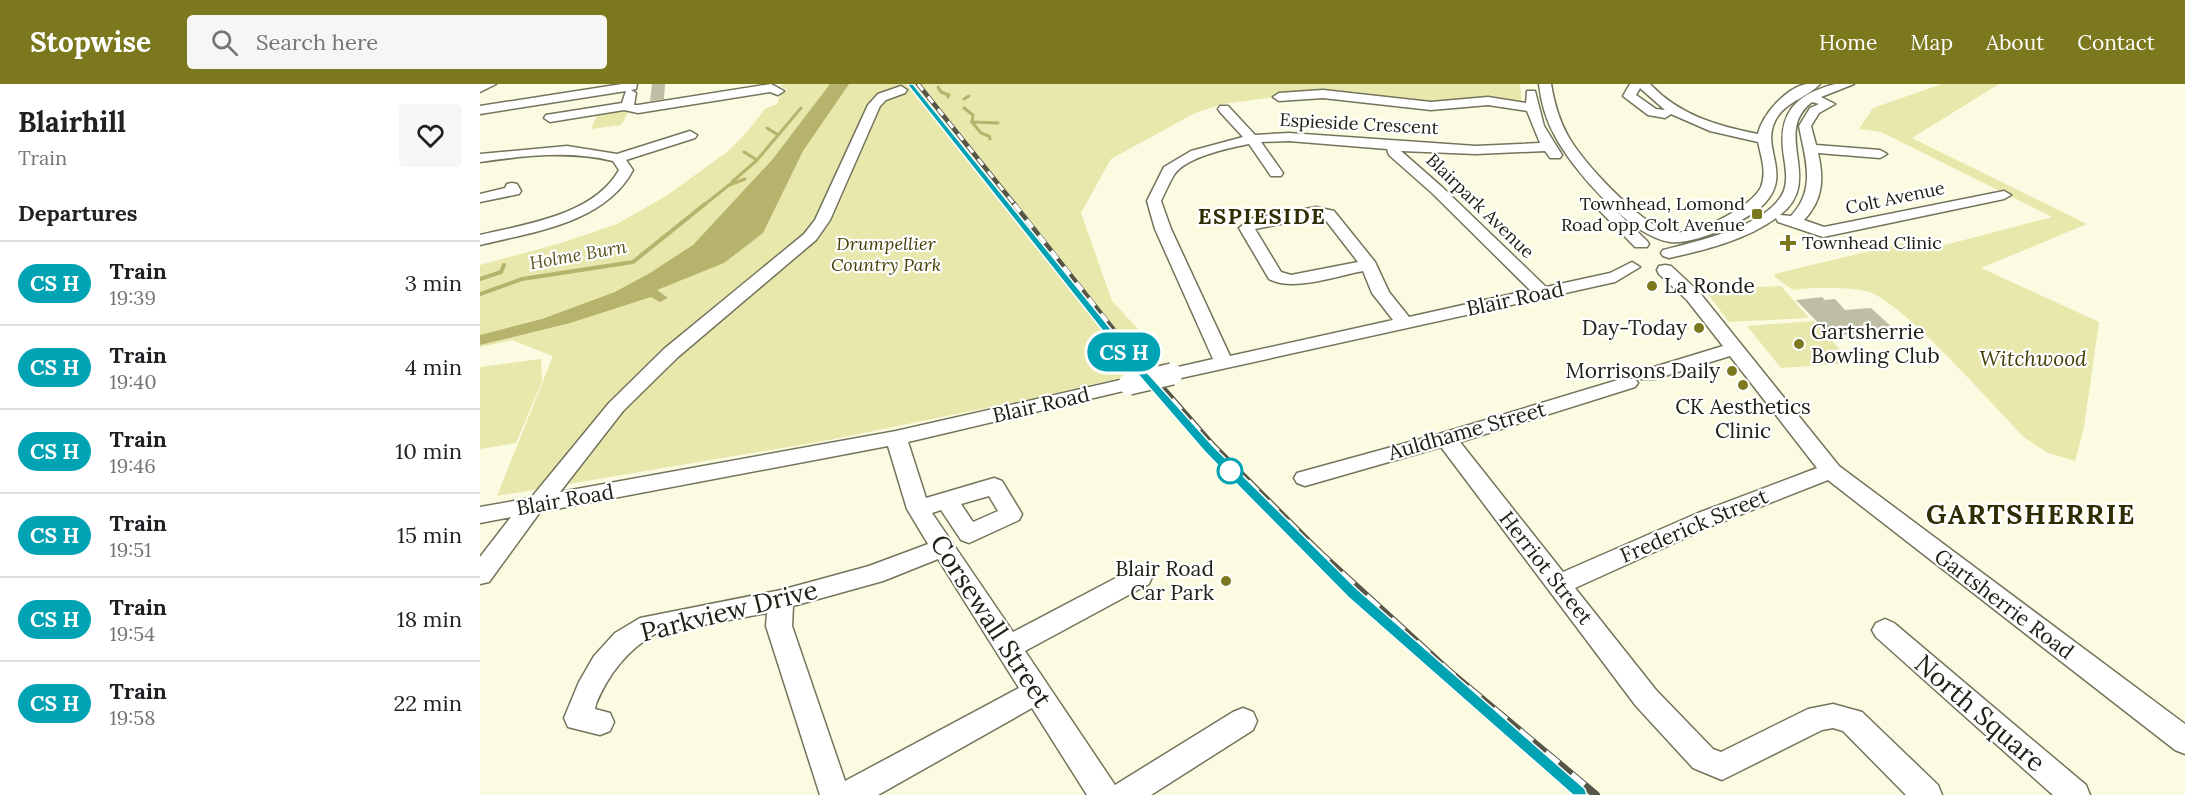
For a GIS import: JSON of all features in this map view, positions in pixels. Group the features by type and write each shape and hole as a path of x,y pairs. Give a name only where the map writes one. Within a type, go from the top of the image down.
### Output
{"street":[{"path":"480,88 490,84"},
{"path":"1531,84 1533,111 1539,133 1548,147 1641,244"},
{"path":"1545,84 1551,114 1572,154 1629,212 1659,234 1673,237 1718,225 1751,209 1768,187 1771,165 1764,128 1782,103 1813,91 1848,84"},
{"path":"1636,84 1629,96 1652,112 1765,139"},
{"path":"1642,84 1662,104 1689,120"},
{"path":"480,110 632,85 628,106"},
{"path":"550,118 628,106 638,110 771,88 778,91"},
{"path":"1323,94 1317,88 1414,91"},
{"path":"480,575 616,407 671,353 810,237 822,220 874,105 882,97 901,90"},
{"path":"1794,222 1808,207 1815,188 1815,168 1804,126 1814,111 1829,104 1813,91"},
{"path":"1667,262 1656,245 1641,244 1629,248 1625,255 1632,267 1650,273 1667,262 1729,236 1771,215 1787,199 1793,179 1788,144 1788,124 1791,115 1813,91"},
{"path":"1436,93 1551,114"},
{"path":"1280,97 1323,94 1431,106 1488,101"},
{"path":"1224,109 1252,140 1275,173"},
{"path":"480,158 571,149 618,158 690,135"},
{"name":"Espieside Crescent","path":"1224,363 1163,229 1154,201 1168,170 1196,154 1232,143 1289,137 1394,147 1476,150 1548,147"},
{"name":"Blairpark Avenue","path":"1394,147 1394,152 1437,190 1542,293"},
{"path":"1809,148 1880,154"},
{"path":"480,240 548,222 592,204 616,187 624,178 626,170 618,158"},
{"path":"1771,165 1793,168"},
{"path":"480,198 513,191"},
{"name":"Colt Avenue","path":"1771,215 1823,232 2004,195"},
{"path":"1370,265 1291,280 1282,279 1275,275 1247,228 1264,222 1316,212 1326,213 1370,265 1381,293 1404,322"},
{"name":"Gartsherrie Road","path":"1667,262 1831,471 2185,741"},
{"name":"Blair Road","path":"480,515 897,438 1172,374 1615,277 1632,267"},
{"path":"1648,375 1735,348"},
{"name":"Auldhame Street","path":"1305,478 1446,439 1628,383"},
{"name":"Corsewall Street","path":"897,438 918,510 1104,795"},
{"name":"Herriot Street","path":"1446,439 1646,698 1703,759 1722,766 1818,718 1833,716 1852,721 1927,795"},
{"name":"Frederick Street","path":"1559,584 1706,519 1831,471"},
{"path":"918,510 947,501"},
{"name":"Parkview Drive","path":"600,722 578,718 581,707 611,652 636,631 649,625 781,600 874,574 943,548"},
{"path":"1007,648 1140,577"},
{"path":"781,600 779,626 835,795"},
{"name":"North Square","path":"1885,630 2076,795"},
{"path":"849,795 1037,692"},
{"path":"1125,795 1243,721"}],"green space":[{"name":"Drumpellier Country Park","path":"784,84 1520,84 1522,104 1435,105 1307,93 1222,104 1193,114 1111,159 1081,213 1112,301 1154,346 1163,368 1020,401 824,441 497,496 553,356 512,340 480,347 480,265 561,243 617,224 666,196 727,152 748,131 765,109 777,104 781,94 788,90 780,86"},
{"name":"Witchwood","path":"1942,84 1999,84 1912,138 2087,224 1981,268 2099,322 2084,427 2075,461 2048,453 2025,438 1924,333 1881,298 1866,291 1849,289 1793,290 1774,274 1904,243 1922,251 2052,217 1881,132 1859,129 1873,108"},
{"path":"620,110 628,113 621,125 591,129 598,113"},
{"path":"1781,286 1809,318 1729,322 1705,290"},
{"name":"Gartsherrie Bowling Club","path":"1814,321 1852,363 1781,368 1747,326"},
{"path":"541,359 542,381 516,443 480,449 480,367"}],"shaded area":[{"path":"830,84 849,84 803,151 763,233 724,263 657,290 668,298 660,302 651,297 570,323 480,345 480,335 542,319 615,292 693,245 772,160"}],"building":[{"path":"652,84 665,84 664,99 650,101"},
{"path":"1822,297 1825,300 1835,299 1845,310 1871,308 1895,330 1831,336 1796,300"}],"waterway":[{"path":"938,87 941,92 949,95 948,97"},
{"path":"964,99 969,96"},
{"name":"Holme Burn","path":"757,160 801,108"},
{"path":"964,108 973,115 972,122"},
{"path":"972,122 998,123"},
{"path":"972,122 981,133 989,136 990,139"},
{"path":"767,128 778,135"},
{"path":"744,152 757,160"},
{"name":"Holme Burn","path":"732,182 757,160"},
{"name":"Holme Burn","path":"704,205 729,185 745,179"},
{"name":"Holme Burn","path":"480,294 522,279 633,262 705,204"},
{"path":"480,279 501,272 504,265"}],"railway":[{"path":"918,84 1015,205"},
{"path":"1014,204 1136,358"},
{"path":"1135,357 1212,445 1318,551"},
{"path":"1316,550 1447,670 1596,795"},
{"path":"1477,706 1579,795"}],"train":[{"path":"910,84 1132,362 1191,430 1353,593 1456,688 1579,795"}],"place":[{"name":"Townhead, Lomond Road opp Colt Avenue","path":"1757,214"},
{"name":"Townhead Clinic","path":"1788,243"},
{"name":"La Ronde","path":"1652,286"},
{"name":"Day-Today","path":"1699,328"},
{"name":"Gartsherrie Bowling Club","path":"1799,344"},
{"name":"Morrisons Daily","path":"1732,371"},
{"name":"CK Aesthetics Clinic","path":"1743,385"},
{"name":"Blair Road Car Park","path":"1226,581"}],"district":[{"name":"ESPIESIDE","path":"1262,216"},
{"name":"GARTSHERRIE","path":"2031,515"}]}
